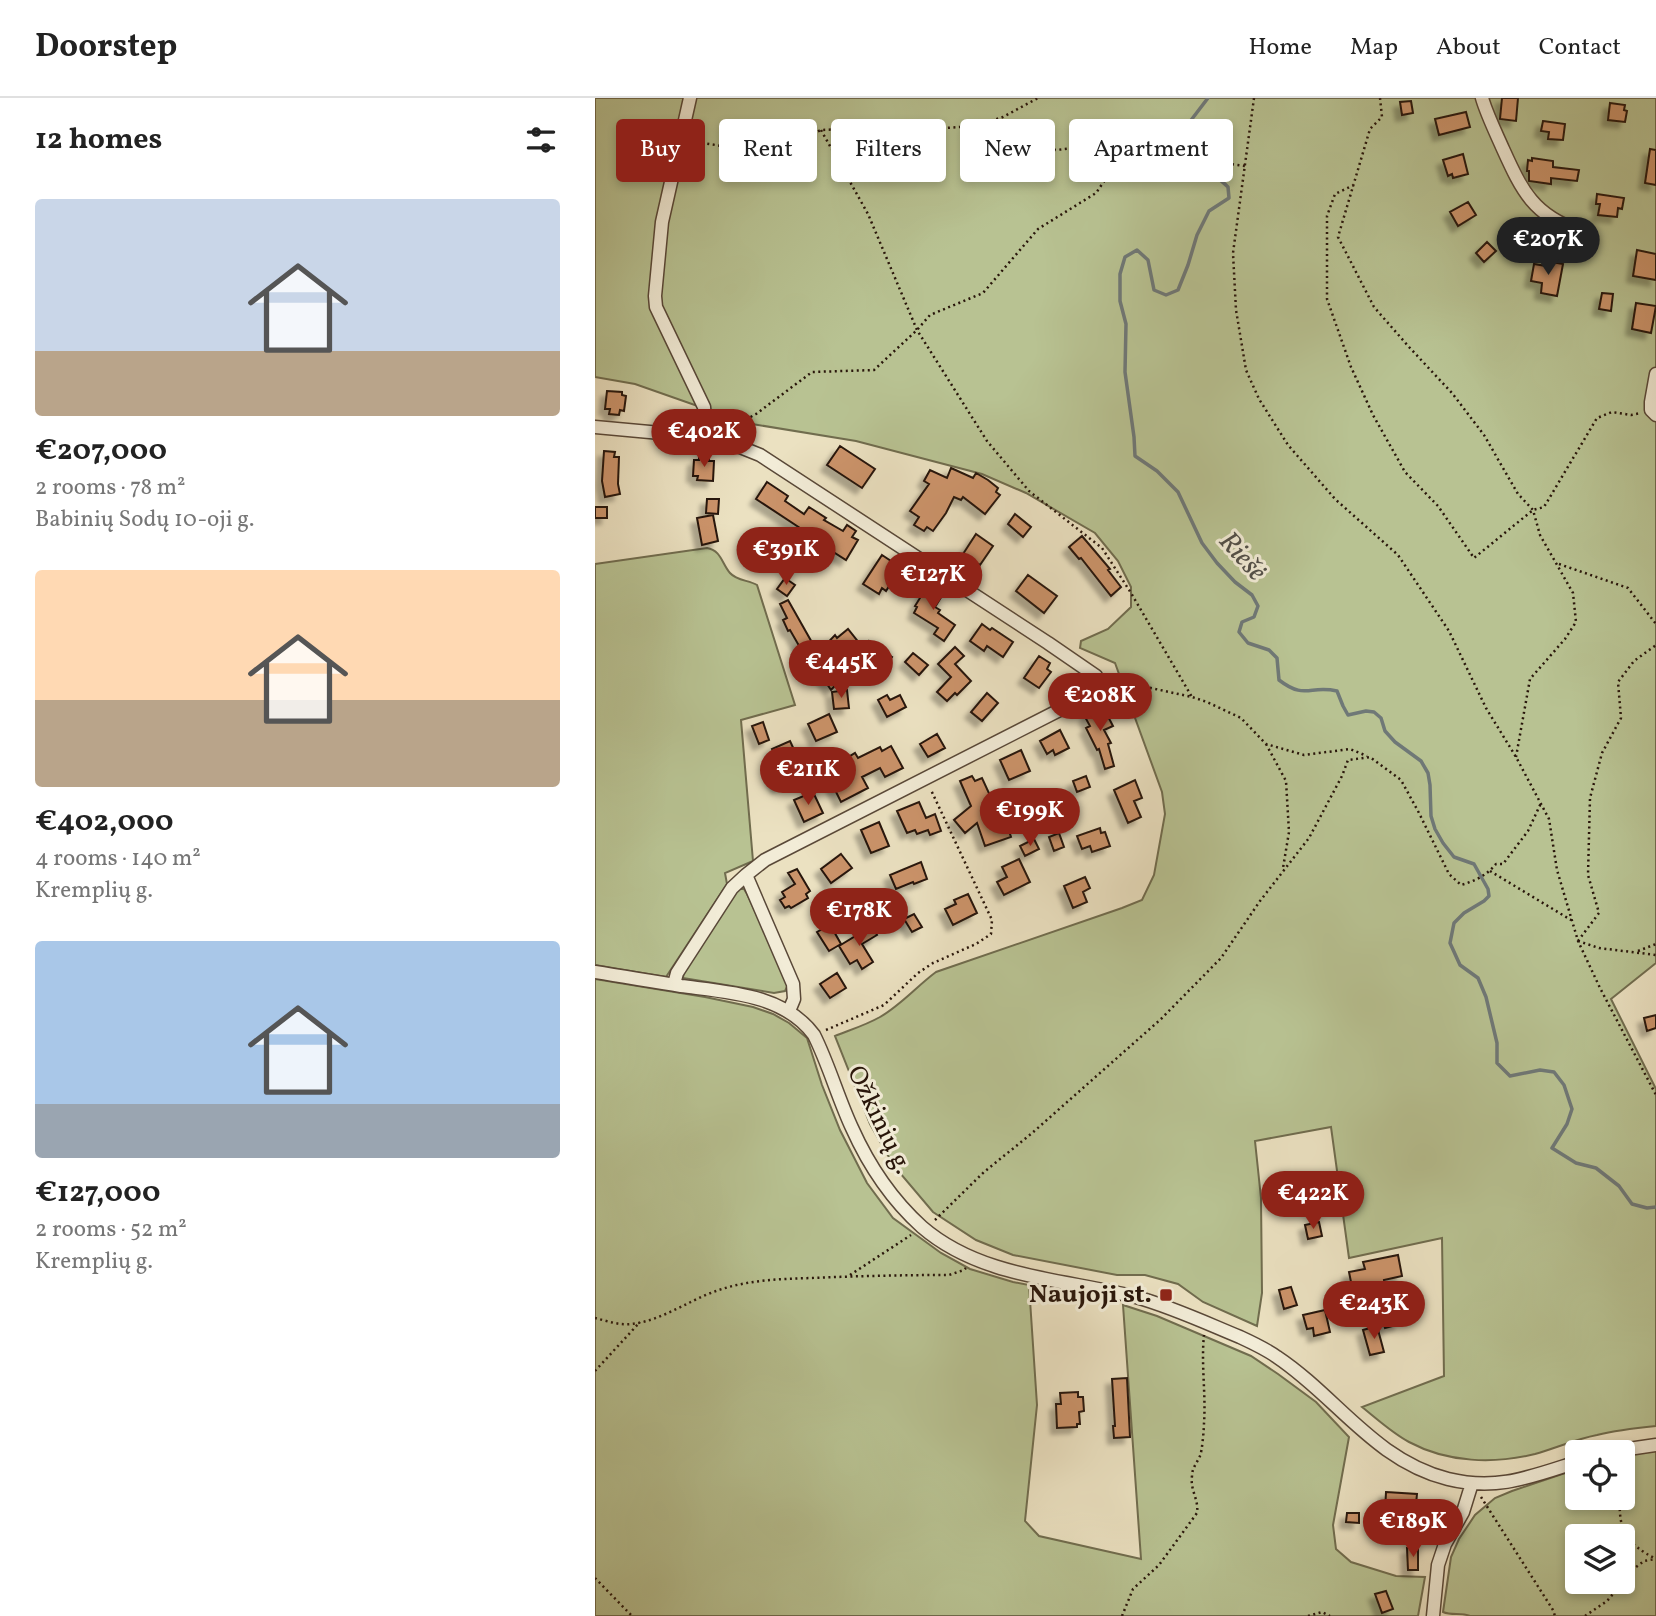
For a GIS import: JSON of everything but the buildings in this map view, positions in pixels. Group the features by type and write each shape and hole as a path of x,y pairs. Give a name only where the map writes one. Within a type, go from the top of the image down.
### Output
{"street":[{"path":"686,119 690,98"},
{"path":"1482,98 1517,180 1527,196 1554,221 1580,231"},
{"path":"671,182 661,222 656,307 704,407 704,437"},
{"path":"1653,413 1656,374"},
{"path":"595,427 704,437 730,443 760,455 1048,643 1096,676 1098,682 1091,694 765,860 732,888 677,973 674,985"},
{"path":"745,875 793,984 794,999 789,1012"},
{"name":"Ožkinių g.","path":"595,972 746,996 763,1000 789,1012 814,1035 852,1128 888,1191 923,1227 973,1259 1034,1277 1137,1298 1205,1322 1263,1348 1298,1373 1366,1435 1399,1458 1426,1472 1447,1479 1493,1484 1513,1482 1565,1466"},
{"path":"1635,1448 1656,1445"},
{"path":"1433,1616 1438,1565 1445,1544 1463,1512 1472,1483"}],"path":[{"path":"997,119 1038,98"},
{"path":"1254,98 1233,253 1235,298 1246,370 1259,399 1288,445 1335,499 1398,555 1450,631 1486,708 1517,757 1549,819 1557,870 1578,941 1656,1095"},
{"path":"1380,98 1382,117 1370,129 1339,237 1374,307 1452,393 1484,435 1518,494 1533,510 1541,535 1573,593 1576,622 1565,639 1530,679 1517,757"},
{"path":"705,143 769,152 821,130 899,123 917,130 960,127"},
{"path":"821,130 868,214 917,330 987,441 1030,491 1102,548 1192,697"},
{"path":"1233,164 1245,166"},
{"path":"730,443 736,425 757,414 812,372 874,370 930,315 983,293 1038,229 1096,192 1103,182"},
{"path":"1354,185 1335,194 1327,216 1327,299 1373,415 1405,472 1438,506 1474,558 1533,510 1544,507 1597,418 1612,411 1631,415 1653,413"},
{"path":"1557,564 1628,587 1656,624"},
{"path":"1578,941 1599,913 1588,875 1590,798 1602,753 1621,718 1618,682 1634,661 1656,645"},
{"path":"1112,685 1128,682 1192,697 1241,718 1266,744 1286,781 1289,832 1283,871"},
{"path":"1266,744 1304,755 1350,749 1370,757 1401,780 1449,874 1461,885 1475,881 1496,864 1503,864 1528,831 1541,802"},
{"path":"850,1275 934,1220 984,1172 1161,1019 1220,958 1309,838 1348,760 1370,757"},
{"path":"814,1035 884,1005 925,968 991,934 992,920 925,778"},
{"path":"1488,872 1571,920"},
{"path":"1578,941 1599,948 1656,955"},
{"path":"1635,953 1656,944"},
{"path":"595,1318 622,1324 650,1320 716,1291 777,1278 949,1275 964,1270 973,1259"},
{"path":"595,1371 640,1322"},
{"path":"1122,1616 1133,1589 1159,1565 1197,1513 1199,1504 1192,1491 1191,1475 1201,1455 1205,1425 1205,1322"},
{"path":"1472,1483 1555,1616"},
{"path":"1619,1510 1623,1532 1640,1551 1656,1559"},
{"path":"1585,1616 1607,1601 1636,1567 1644,1561 1656,1559"},
{"path":"595,1578 632,1616"},
{"path":"1308,1616 1322,1612 1330,1616"}],"green space":[{"path":"595,98 1656,98 1656,963 1611,999 1656,1089 1656,1426 1619,1430 1579,1440 1565,1440 1565,1445 1519,1457 1471,1460 1439,1454 1409,1442 1362,1407 1444,1376 1442,1238 1349,1258 1331,1127 1255,1141 1261,1198 1262,1293 1257,1326 1203,1302 1178,1284 1145,1275 1117,1275 1013,1255 976,1240 933,1212 894,1166 870,1124 835,1036 888,1012 936,972 1142,900 1154,875 1165,814 1162,792 1115,663 1080,648 1081,641 1108,629 1131,607 1131,587 1118,561 1095,533 1026,493 982,474 856,441 746,423 635,384 595,377"},
{"path":"707,548 718,554 733,576 757,585 795,705 741,720 753,861 725,873 727,884 666,977 595,965 595,564"},
{"path":"737,889 744,889 747,894 787,979 785,991 774,993 683,978 684,970"},
{"path":"595,979 753,1007 789,1023 807,1038 840,1130 867,1183 893,1218 941,1253 970,1269 1029,1285 1037,1405 1025,1521 1039,1536 1141,1559 1123,1305 1157,1316 1251,1356 1316,1402 1349,1437 1333,1525 1336,1549 1351,1562 1396,1576 1425,1577 1418,1616 595,1616"},
{"path":"1656,1450 1656,1616 1470,1616 1443,1612 1451,1557 1459,1539 1475,1515 1495,1498 1565,1473 1565,1510 1635,1510 1635,1454"}],"waterway":[{"name":"Riešė","path":"1208,98 1182,132 1194,158 1228,187 1229,198 1209,211 1197,235 1178,290 1166,295 1154,290 1148,260 1137,250 1125,257 1120,274 1120,301 1126,324 1125,372 1135,456 1157,471 1178,492 1202,543 1235,582 1252,595 1258,606 1254,617 1242,622 1239,632 1248,643 1269,650 1277,658 1279,680 1301,691 1337,691 1348,715 1374,712 1381,718 1385,731 1395,742 1421,761 1428,773 1431,816 1435,829 1454,857 1474,864 1488,889 1489,896 1454,923 1450,943 1460,965 1478,978 1486,997 1497,1043 1497,1063 1510,1076 1540,1070 1554,1072 1564,1085 1572,1109 1567,1124 1552,1148 1576,1163 1596,1168 1619,1186 1632,1204 1647,1208 1656,1207"}],"place":[{"name":"Naujoji st.","path":"1166,1295"}]}
